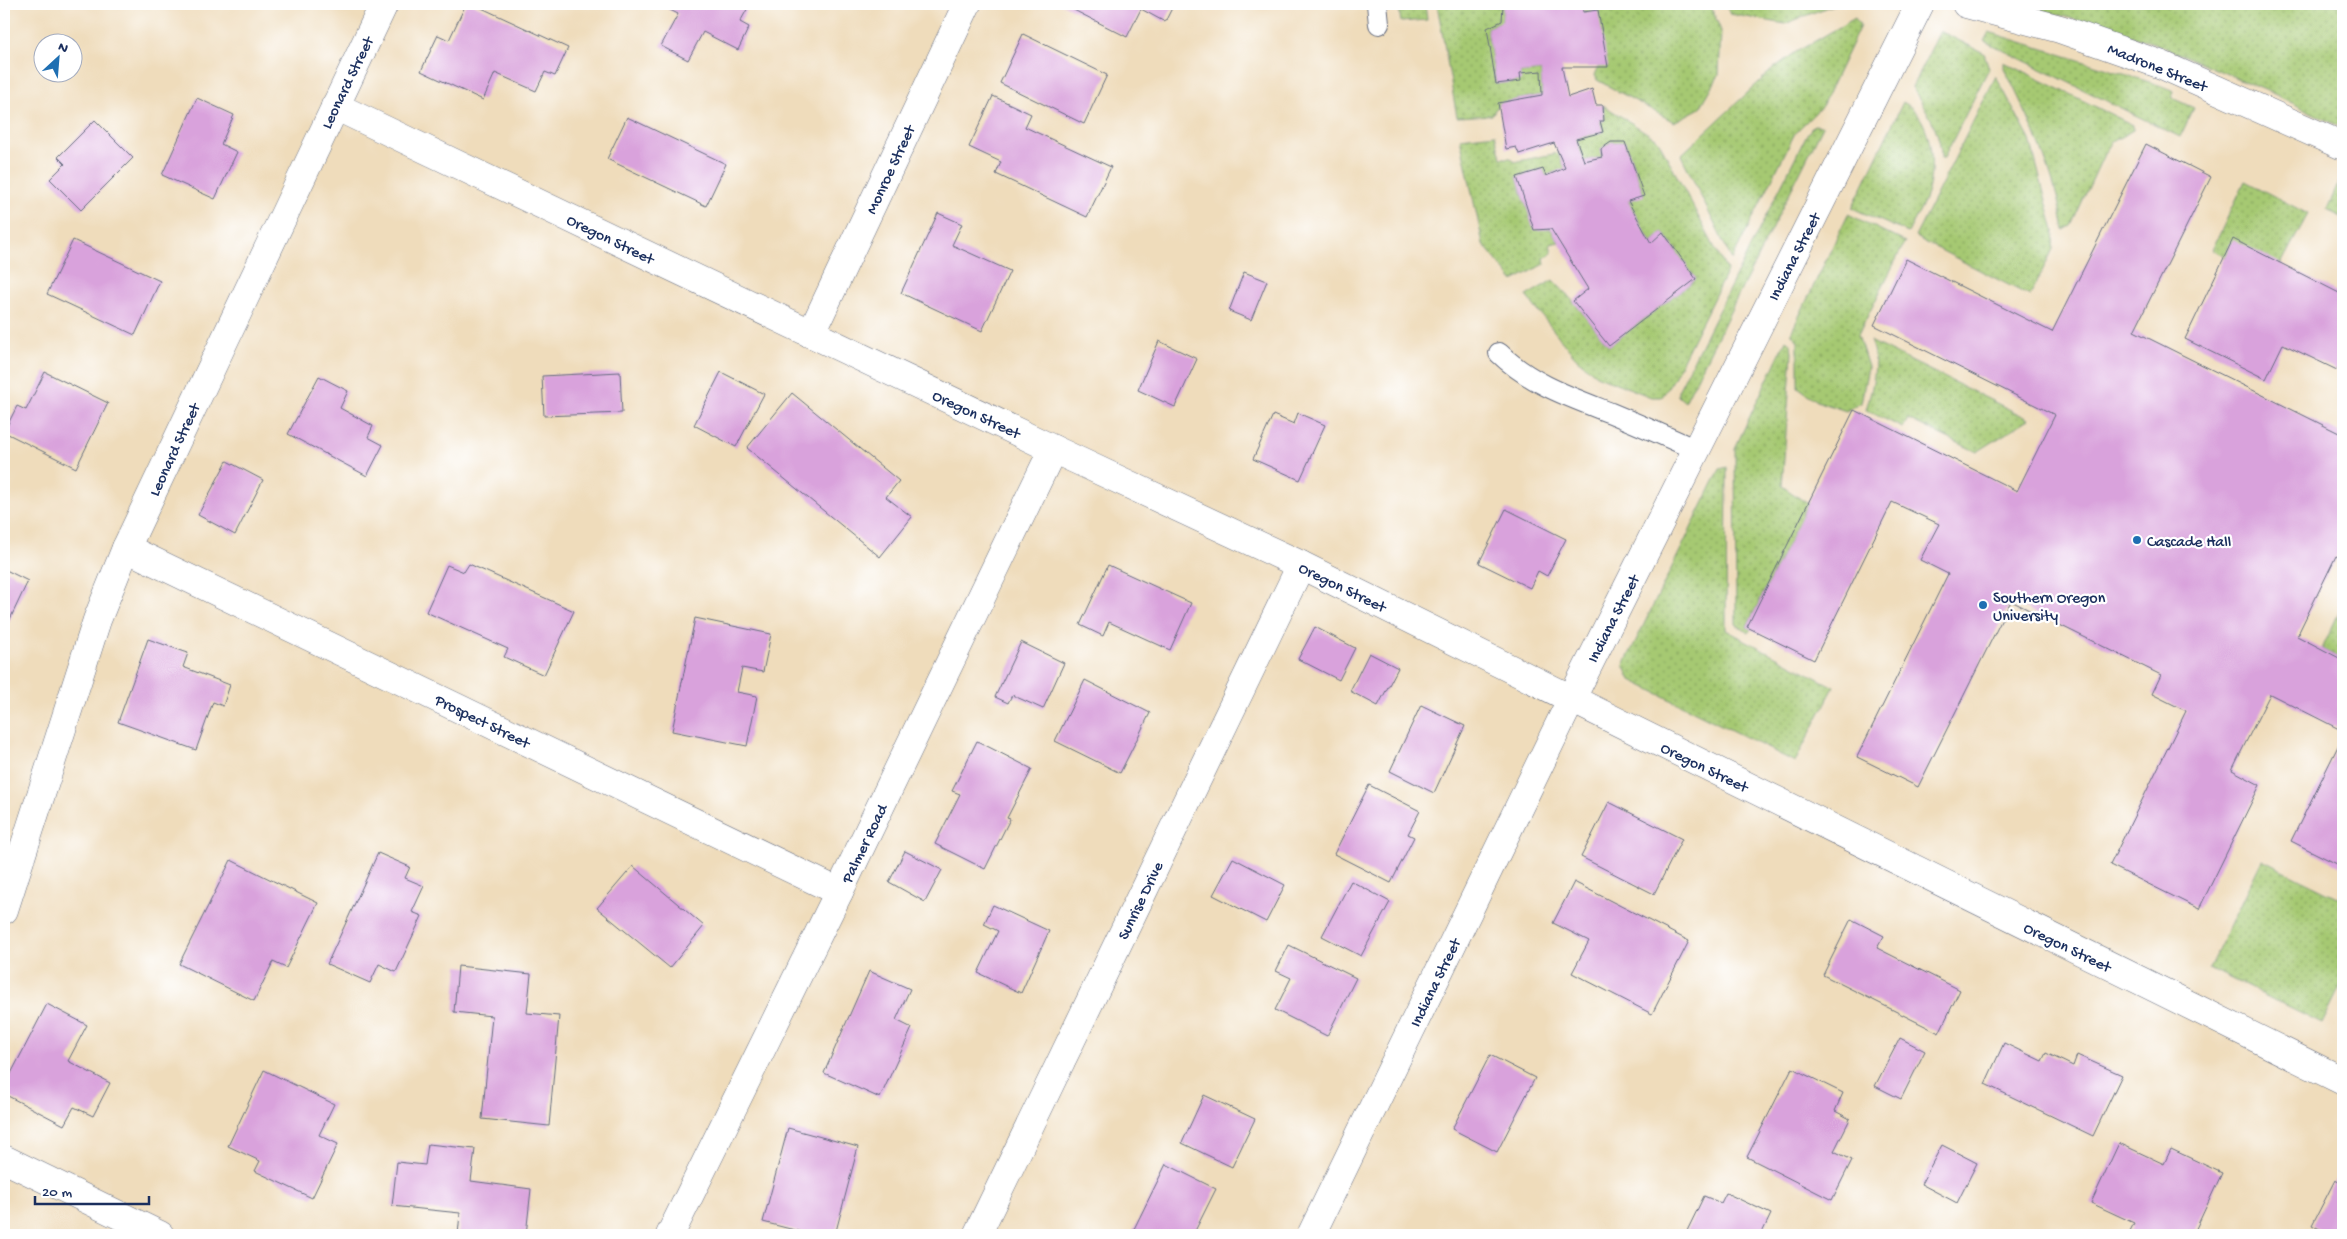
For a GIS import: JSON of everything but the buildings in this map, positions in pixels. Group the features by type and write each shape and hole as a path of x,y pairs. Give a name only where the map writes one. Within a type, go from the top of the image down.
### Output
{"street":[{"name":"Leonard Street","path":"4,910 97,620 126,548 384,4"},
{"name":"Monroe Street","path":"810,334 967,4"},
{"name":"Indiana Street","path":"1311,1235 1571,700 1920,4"},
{"name":"Madrone Street","path":"1966,4 2060,29 2162,65 2343,146"},
{"name":"Oregon Street","path":"335,106 810,334 1301,565 2343,1081"},
{"name":"Palmer Road","path":"670,1235 839,892 1053,449"},
{"name":"Prospect Street","path":"126,548 839,892"},
{"name":"Sunrise Drive","path":"977,1235 1301,565"},
{"path":"4,1159 160,1235"}],"lane":[{"path":"1378,4 1379,24"},
{"path":"1499,354 1528,378 1551,390 1657,432 1696,450"}],"green space":[{"path":"1398,4 1425,4 1427,20 1401,22"},
{"path":"1437,4 1503,6 1502,21 1487,28 1496,84 1520,81 1520,73 1541,71 1542,95 1499,103 1492,115 1457,117"},
{"path":"1582,4 1710,4 1721,31 1719,75 1700,108 1674,122 1597,80 1595,75 1599,66"},
{"path":"1725,4 1835,4 1785,24 1730,14"},
{"path":"2022,4 2343,4 2343,128 2272,93 2154,43"},
{"path":"1855,18 1860,26 1822,106 1795,133 1732,260 1681,155 1774,68 1796,52"},
{"path":"1940,31 1984,53 1989,68 1944,158 1941,158 1936,129 1912,87"},
{"path":"1989,32 2159,85 2174,91 2172,98 2194,108 2180,137 1984,41"},
{"path":"2004,62 2133,125 2133,130 2112,142 2105,152 2071,226 2064,230 2060,208 2048,167 2032,127 2004,68"},
{"path":"1996,76 2030,140 2054,231 2053,249 2030,296 1915,237"},
{"path":"1903,102 1920,117 1929,139 1931,151 1931,175 1928,192 1908,233 1852,208"},
{"path":"1603,105 1658,140 1727,271 1673,380 1662,397 1651,397 1596,375 1575,357 1526,296 1553,280 1573,301 1609,346 1696,279 1663,232 1651,243 1628,201 1644,195 1625,142 1611,142 1601,149 1602,157 1584,161 1576,139 1603,132 1600,121 1604,120"},
{"path":"1814,125 1823,126 1685,402 1678,396 1678,391 1807,134"},
{"path":"1495,134 1501,158 1511,158 1514,162 1558,153 1565,168 1546,176 1543,169 1517,177 1534,229 1551,229 1559,242 1550,244 1552,253 1544,258 1545,264 1513,281 1483,244 1460,138"},
{"path":"2341,178 2343,179 2343,218 2327,209"},
{"path":"2245,181 2308,214 2281,264 2225,257 2212,250"},
{"path":"1848,214 1905,242 1858,335 1868,367 1861,403 1846,411 1817,401 1798,387 1798,341 1791,333"},
{"path":"1786,340 1791,344 1792,353 1782,486 1808,504 1747,626 1751,629 1748,633 1736,624 1735,448"},
{"path":"1870,341 2029,419 1977,452 1908,419 1903,428 1866,410 1873,384 1875,367"},
{"path":"1727,467 1726,630 1834,687 1795,762 1631,680 1624,665 1720,469"},
{"path":"2343,604 2343,660 2322,649"},
{"path":"2262,860 2343,900 2343,981 2322,1024 2209,968"}],"place":[{"name":"Cascade Hall","path":"2137,540"},
{"name":"Southern Oregon University","path":"1983,605"}]}
